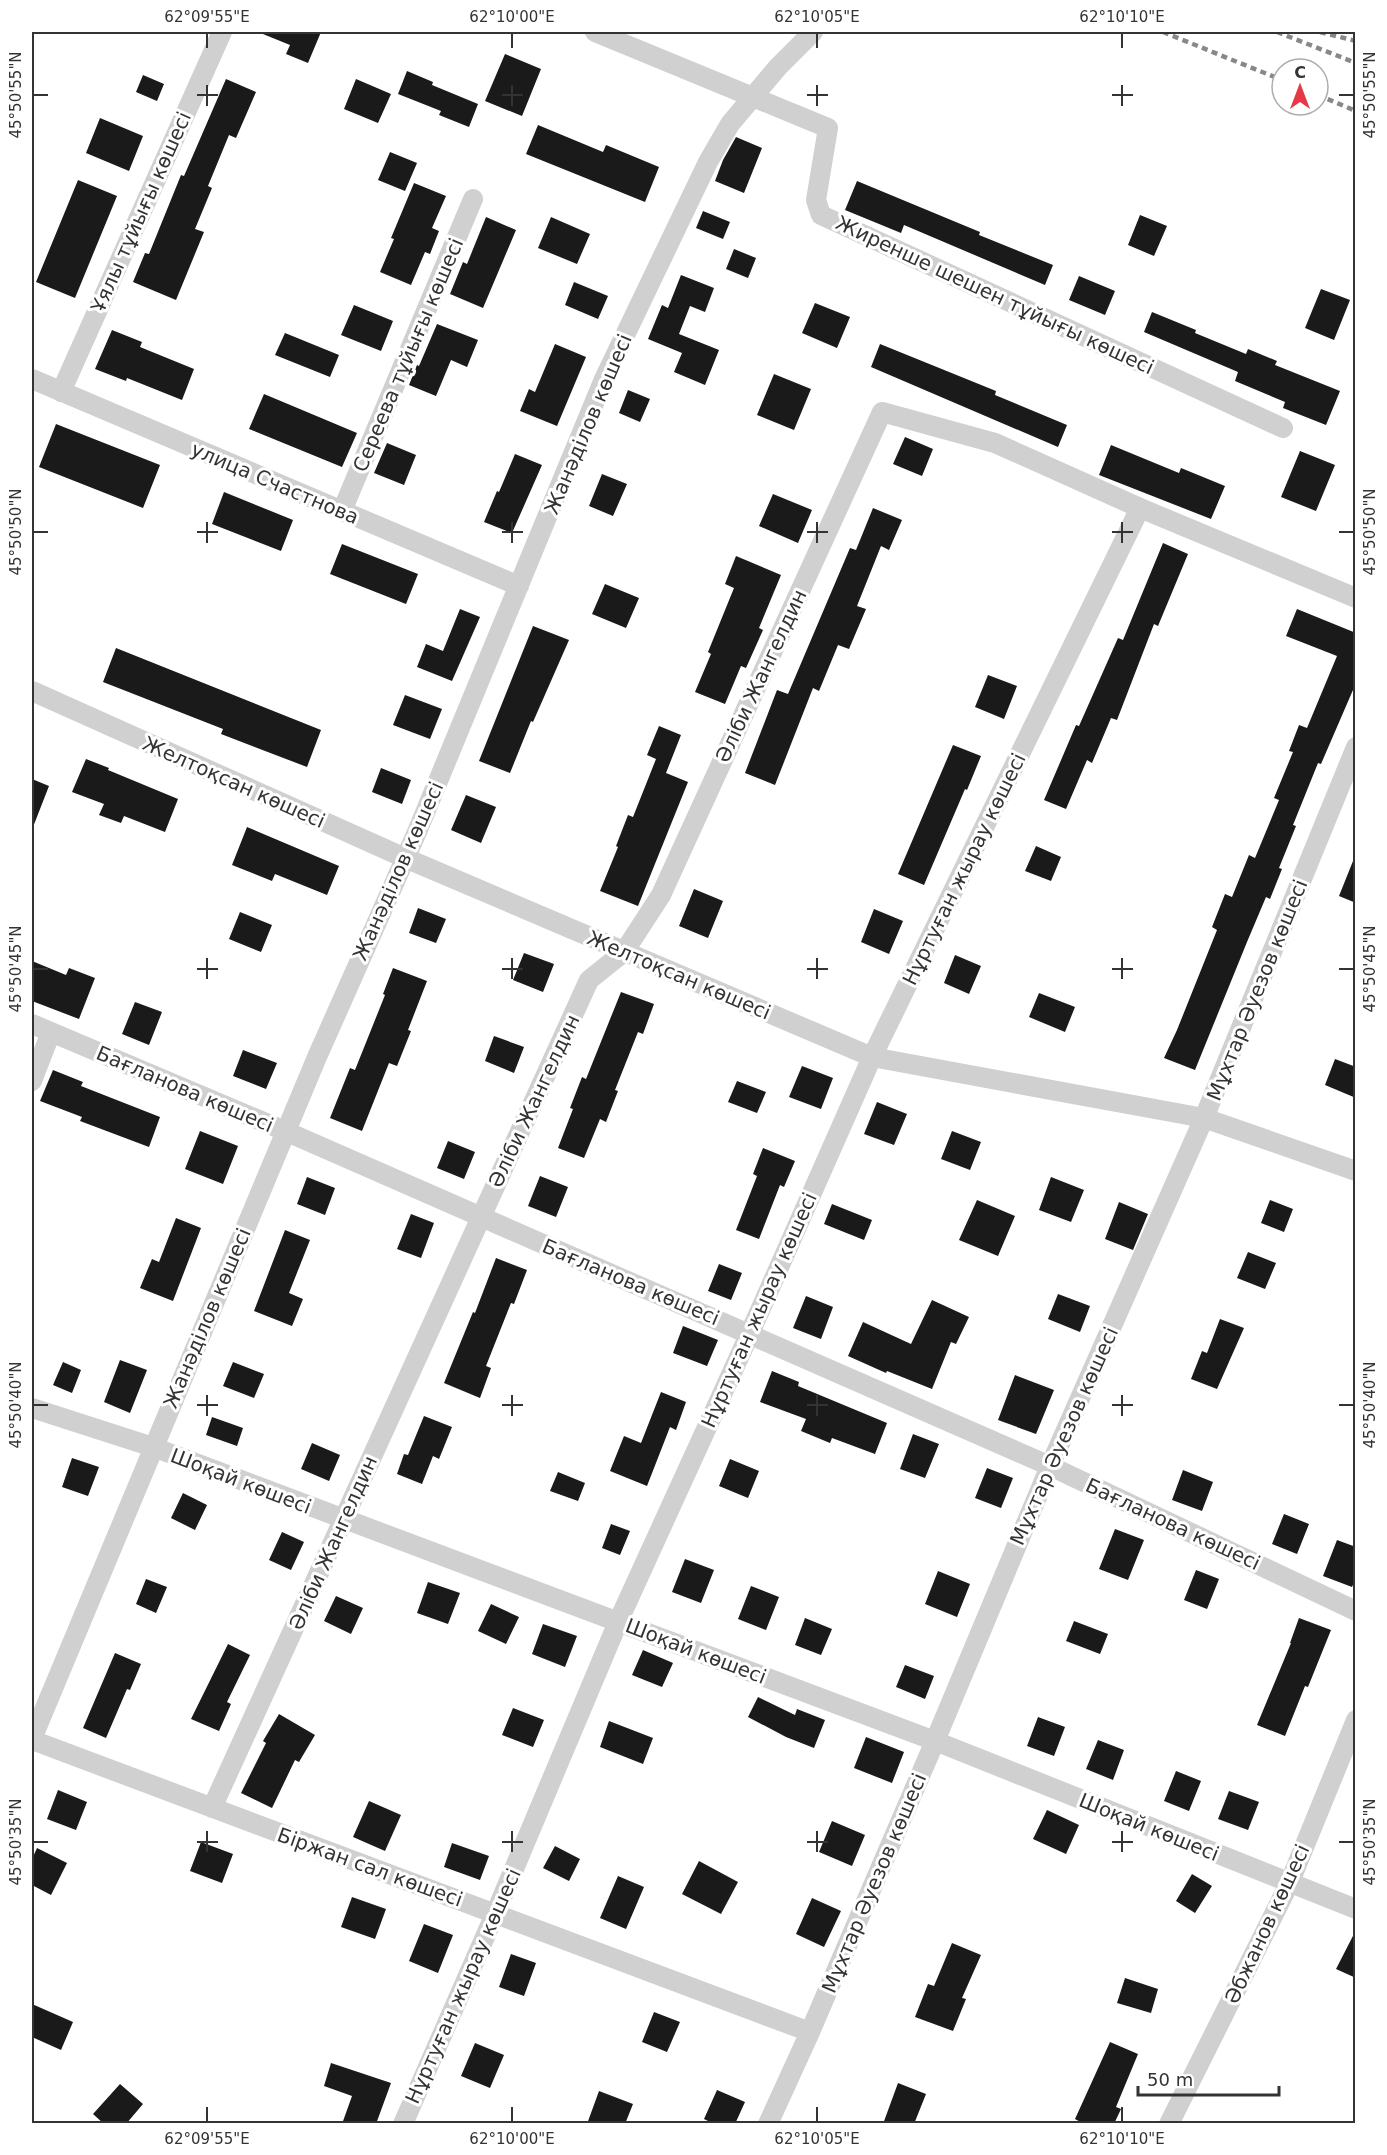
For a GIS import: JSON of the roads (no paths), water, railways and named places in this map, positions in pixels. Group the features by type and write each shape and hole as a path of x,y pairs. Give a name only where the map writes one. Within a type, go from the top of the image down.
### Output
{"street":[{"name":"Ұялы тұйығы көшесі","path":"61,392 222,32"},
{"name":"Жиренше шешен тұйығы көшесі","path":"596,32 828,128 816,200 820,215 1283,428"},
{"name":"Жанәділов көшесі","path":"32,1740 285,1131 405,858 604,379 708,162 730,124 778,67 813,32"},
{"name":"Сереева тұйығы көшесі","path":"342,511 473,199"},
{"name":"улица Счастнова","path":"32,380 519,586"},
{"name":"Әліби Жангелдин","path":"212,1808 589,980 624,951 661,895 882,412 994,442 1140,508"},
{"path":"1140,508 1356,598"},
{"name":"Нұртуған жырау көшесі","path":"403,2124 495,1914 618,1622 750,1333 872,1057 1140,508"},
{"name":"Желтоқсан көшесі","path":"32,692 405,858 872,1057 1204,1118 1356,1171"},
{"name":"Мұхтар Әуезов көшесі","path":"768,2124 935,1741 1050,1466 1204,1118 1356,747"},
{"name":"Бағланова көшесі","path":"32,1024 285,1131 1050,1466 1356,1611"},
{"path":"32,1081 51,1032"},
{"name":"Шоқай көшесі","path":"32,1408 153,1447 935,1741 1356,1909"},
{"name":"Әбжанов көшесі","path":"1169,2124 1289,1884 1356,1720"},
{"name":"Біржан сал көшесі","path":"32,1740 810,2032"}],"railway":[{"path":"1163,32 1270,75"},
{"path":"1277,32 1356,63"},
{"path":"1320,32 1356,41"},
{"path":"1330,100 1356,111"}]}
